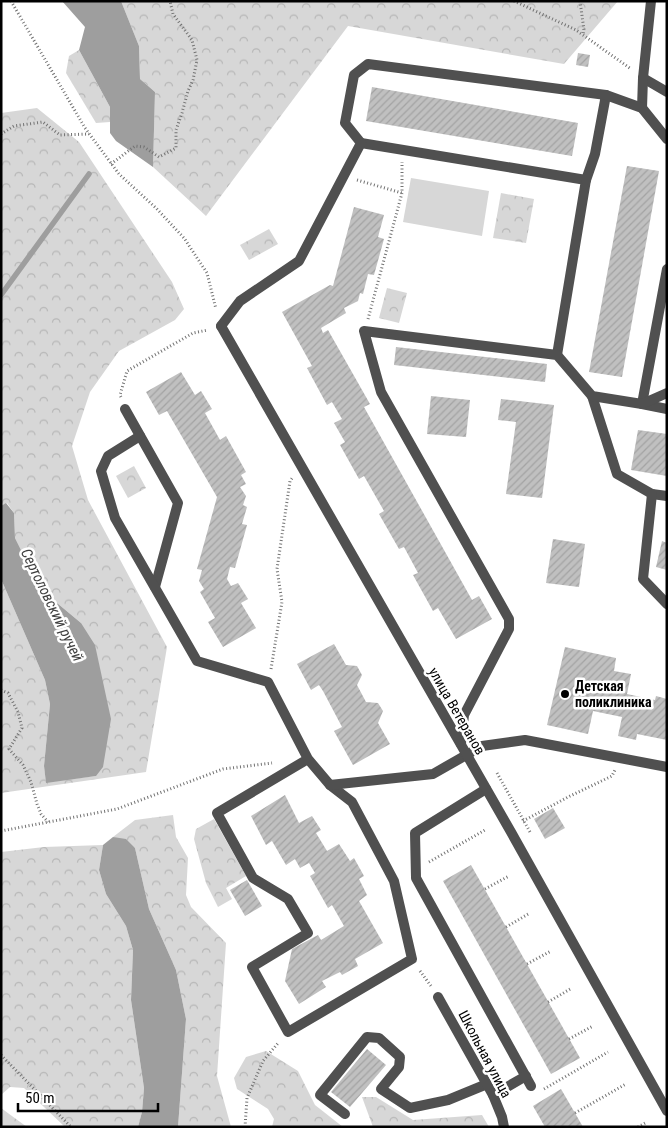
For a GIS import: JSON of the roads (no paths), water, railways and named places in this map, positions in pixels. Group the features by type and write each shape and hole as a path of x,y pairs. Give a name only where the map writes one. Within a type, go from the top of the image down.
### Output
{"street":[{"path":"642,108 643,78 651,1"},
{"path":"586,180 361,143 344,123 354,75 368,64 606,94 642,108 667,139"},
{"path":"643,78 667,92"},
{"path":"557,355 586,180 595,154 606,94"},
{"name":"улица Ветеранов","path":"361,143 299,262 240,301 221,326 664,1099 667,1111"},
{"path":"642,404 667,269"},
{"path":"461,744 464,715 509,629 509,619 381,392 364,331 557,355 592,396 617,474 652,494 667,496"},
{"path":"642,404 667,393"},
{"path":"592,396 667,409"},
{"path":"125,409 178,503 154,587"},
{"path":"140,436 108,456 101,471 115,518 154,587 198,660 268,682 308,759 330,785 352,802 394,881 412,959 288,1032 252,967 308,933 288,899 253,878 217,813 308,759"},
{"path":"652,494 643,579 667,604"},
{"path":"330,785 433,774 482,746 525,740 667,767"},
{"path":"486,789 415,833 416,878 532,1086"},
{"name":"Школьная улица","path":"438,997 493,1095 502,1116 504,1127"},
{"path":"345,1114 320,1094 368,1037 379,1038 400,1057 399,1067 381,1089 410,1108 448,1100 487,1084"},
{"path":"493,1095 526,1076"}],"water":[{"path":"62,1 121,1 139,46 140,79 155,92 153,167 116,141 110,133 110,107 79,50 85,27"},
{"path":"6,503 14,513 15,538 27,562 51,598 81,623 95,645 111,719 103,767 96,776 46,783 44,766 50,704 45,680 1,579 1,506"},
{"path":"113,837 126,839 135,848 149,909 176,970 186,1019 178,1127 138,1127 142,1112 144,1088 131,1000 133,950 126,926 106,894 99,870 103,845"}],"waterway":[{"name":"Сертоловский ручей","path":"1,295 89,174"}],"place":[{"name":"Детская поликлиника","path":"565,694"}]}
